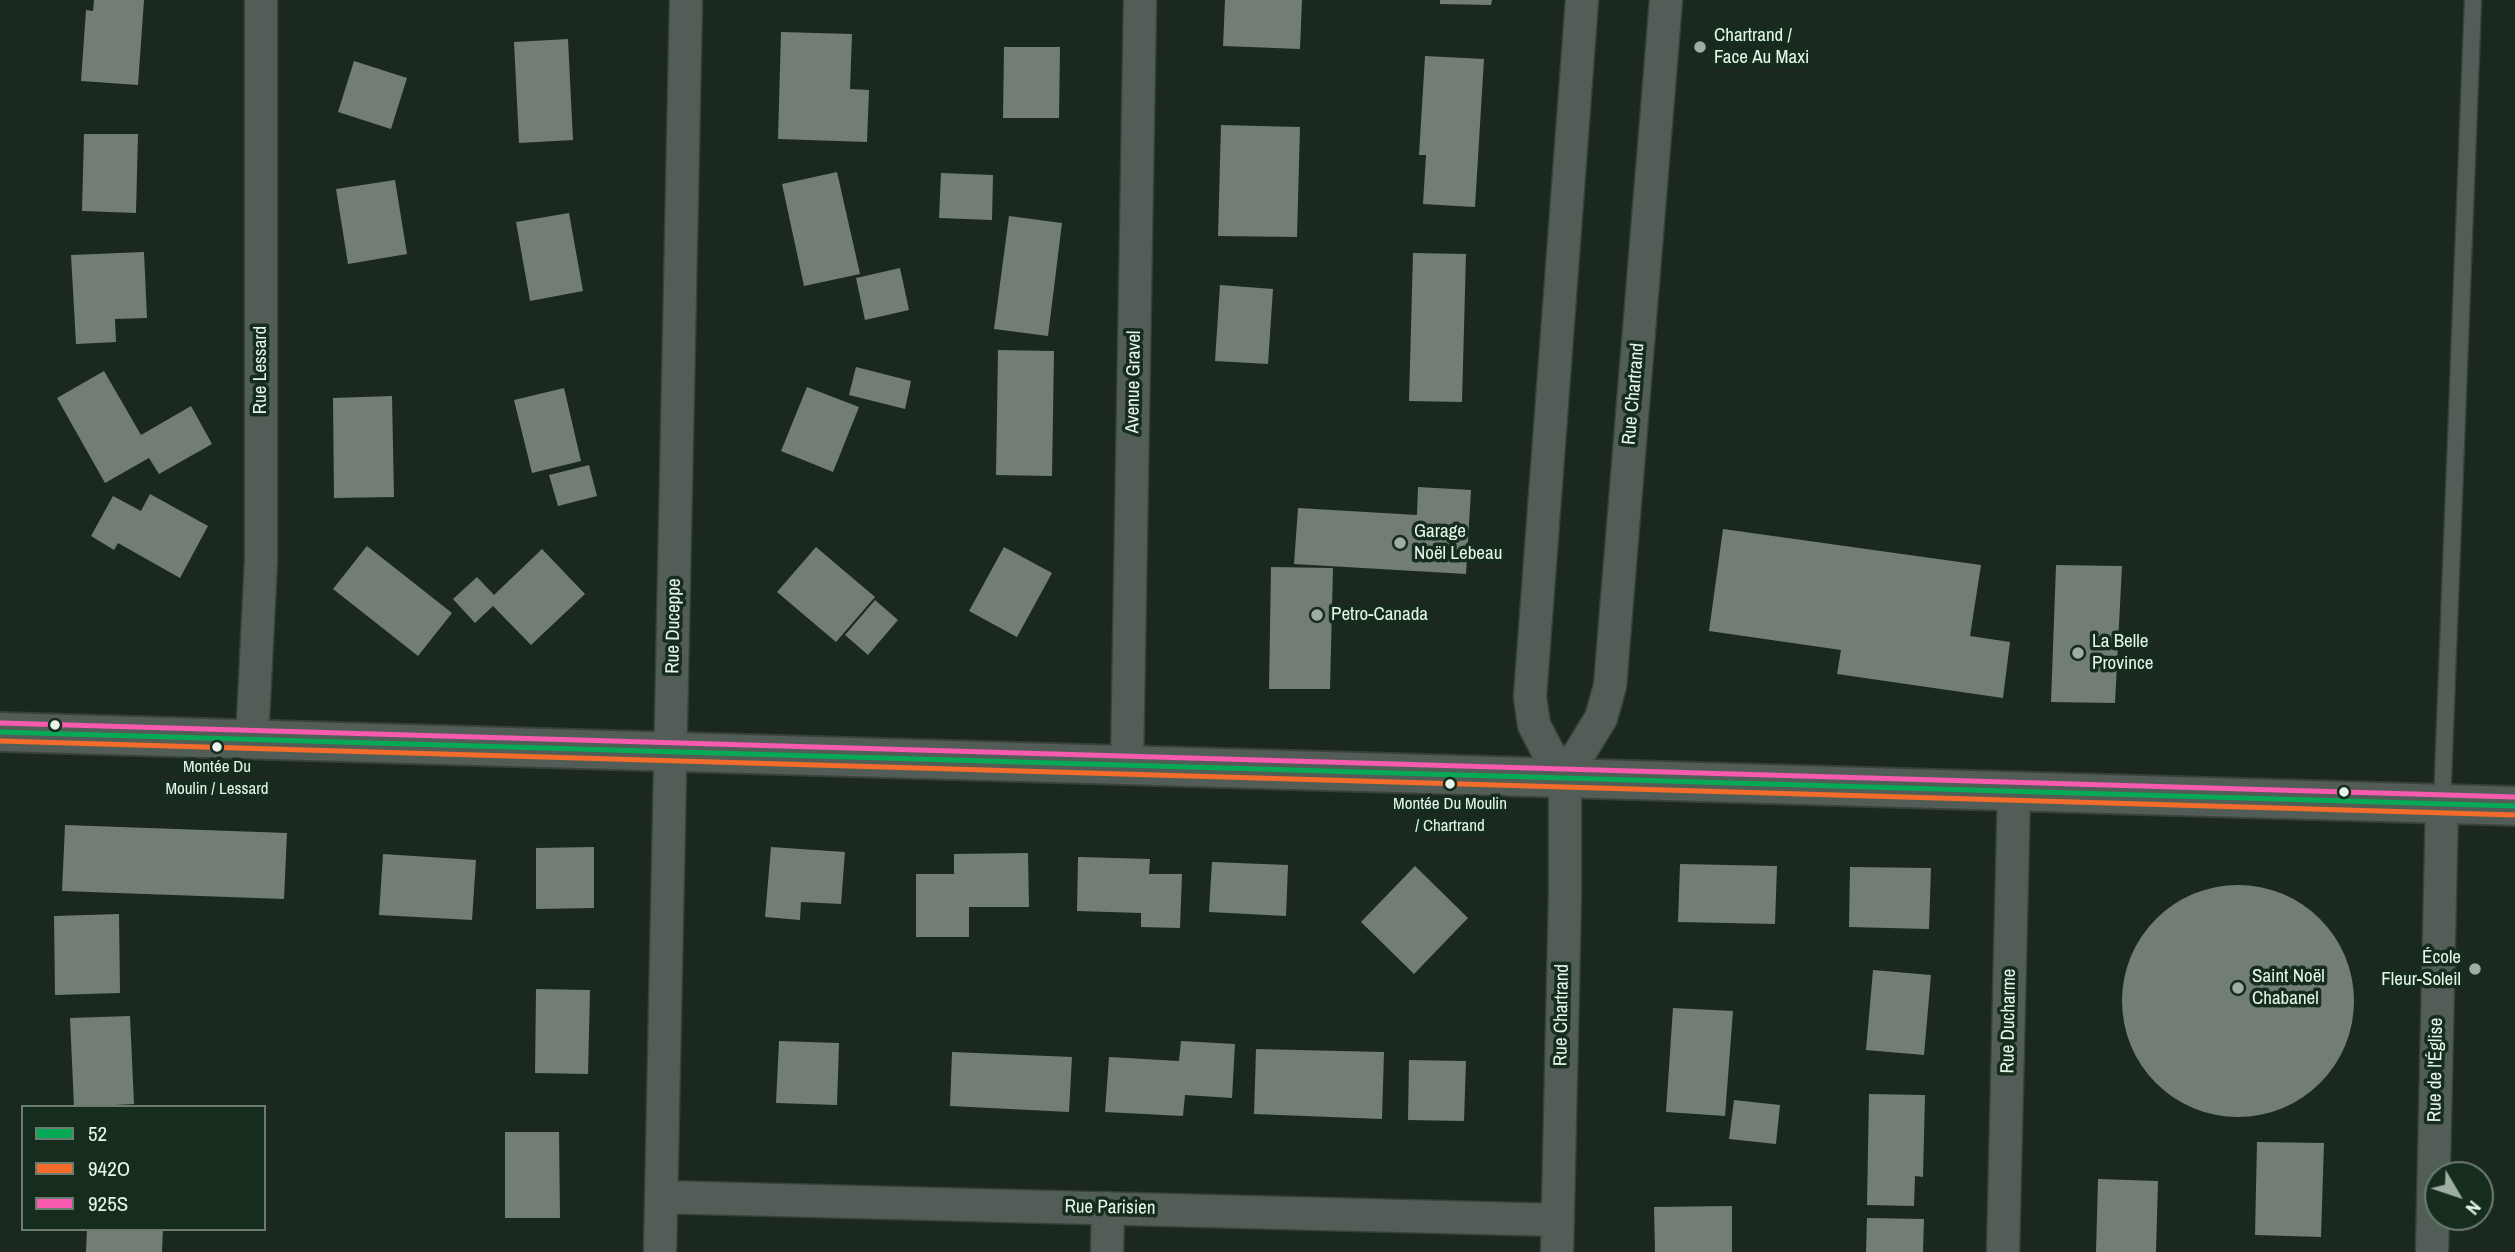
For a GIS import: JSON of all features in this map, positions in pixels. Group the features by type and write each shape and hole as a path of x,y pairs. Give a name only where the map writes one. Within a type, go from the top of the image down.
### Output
{"street":[{"name":"Rue Lessard","path":"252,740 261,561 261,0"},
{"name":"Rue Duceppe","path":"660,1252 686,0"},
{"name":"Avenue Gravel","path":"1127,765 1140,0"},
{"path":"1565,777 1534,726 1530,696 1582,0"},
{"name":"Rue Chartrand","path":"1557,1252 1565,777 1601,718 1610,686 1665,0"},
{"path":"0,732 2515,806"},
{"name":"Rue Ducharme","path":"2003,1252 2014,790"},
{"name":"Rue de l'Église","path":"2432,1252 2442,804"},
{"name":"Rue Parisien","path":"661,1197 1558,1220"},
{"path":"1107,1252 1108,1208"}],"lane":[{"path":"2442,804 2473,0"}],"building":[{"path":"94,0 144,0 138,85 81,81 86,10 93,11"},
{"path":"1225,0 1302,0 1300,49 1223,46"},
{"path":"1440,0 1492,0 1491,5 1440,4"},
{"path":"781,32 852,34 850,89 869,90 867,142 778,139"},
{"path":"568,39 573,140 519,143 514,42"},
{"path":"1004,47 1060,47 1059,118 1003,118"},
{"path":"1425,56 1484,59 1475,207 1423,204 1426,155 1419,155"},
{"path":"354,61 407,78 391,129 338,112"},
{"path":"1221,125 1300,127 1297,237 1218,236"},
{"path":"84,134 138,134 136,213 82,211"},
{"path":"837,172 860,274 804,286 782,184"},
{"path":"941,173 993,175 992,220 939,218"},
{"path":"395,180 407,254 348,264 336,189"},
{"path":"569,213 583,291 530,301 516,222"},
{"path":"1009,216 1062,223 1048,336 994,329"},
{"path":"144,252 147,318 115,319 116,342 76,344 71,255"},
{"path":"1413,253 1466,254 1462,402 1409,401"},
{"path":"900,268 909,310 865,320 856,278"},
{"path":"1220,285 1273,289 1268,364 1215,361"},
{"path":"998,350 1054,351 1052,476 996,475"},
{"path":"856,367 911,381 905,409 849,395"},
{"path":"104,371 141,435 191,406 212,444 159,474 149,458 105,483 57,398"},
{"path":"807,387 859,407 833,472 781,451"},
{"path":"564,388 581,461 532,473 514,400"},
{"path":"392,396 394,497 334,498 333,398"},
{"path":"589,465 597,496 558,506 549,475"},
{"path":"1418,487 1471,490 1466,574 1294,564 1298,508 1417,515"},
{"path":"150,494 208,526 180,578 118,543 114,550 91,536 113,496 141,511"},
{"path":"1723,529 1981,565 1970,636 2010,642 2003,698 1837,674 1841,650 1709,631"},
{"path":"367,546 452,613 418,656 333,589"},
{"path":"816,547 875,597 836,642 777,592"},
{"path":"1004,547 1052,573 1017,637 969,611"},
{"path":"542,549 585,594 531,645 493,606 475,623 453,599 477,577 494,595"},
{"path":"2056,565 2122,566 2115,703 2051,702"},
{"path":"1271,567 1333,568 1330,689 1269,689"},
{"path":"875,600 898,620 868,655 845,635"},
{"path":"65,825 287,833 284,899 62,891"},
{"path":"594,847 594,908 536,909 536,848"},
{"path":"771,847 845,852 841,904 801,902 800,920 765,917"},
{"path":"1028,853 1029,907 969,907 969,937 916,937 916,874 954,874 954,854"},
{"path":"383,854 476,860 472,920 379,915"},
{"path":"1078,857 1150,859 1149,874 1182,874 1180,928 1141,927 1141,913 1077,911"},
{"path":"1212,862 1288,865 1286,916 1209,912"},
{"path":"1680,864 1777,866 1775,924 1678,922"},
{"path":"1415,866 1468,918 1414,974 1361,922"},
{"path":"1850,867 1931,868 1929,929 1849,927"},
{"name":"Saint Noël Chabanel","path":"2238,885 2282,894 2320,919 2345,957 2354,1001 2345,1045 2320,1083 2282,1108 2238,1117 2194,1108 2156,1083 2131,1045 2122,1001 2131,957 2156,919 2194,894"},
{"path":"119,914 120,993 55,995 54,916"},
{"path":"1873,970 1931,975 1924,1055 1866,1050"},
{"path":"536,989 590,990 588,1074 535,1073"},
{"path":"1673,1008 1733,1011 1725,1116 1666,1112"},
{"path":"130,1016 134,1104 74,1105 70,1018"},
{"path":"779,1041 839,1043 837,1105 776,1103"},
{"path":"1181,1041 1235,1044 1232,1098 1185,1095 1183,1116 1105,1112 1109,1057 1179,1061"},
{"path":"1256,1049 1384,1052 1382,1119 1254,1114"},
{"path":"952,1052 1072,1057 1069,1112 950,1106"},
{"path":"1409,1060 1466,1061 1464,1121 1408,1120"},
{"path":"1869,1094 1925,1095 1923,1177 1915,1176 1914,1206 1867,1205"},
{"path":"1734,1100 1780,1105 1776,1144 1729,1139"},
{"path":"505,1132 559,1132 560,1218 505,1218"},
{"path":"2257,1142 2324,1143 2321,1237 2255,1235"},
{"path":"2098,1179 2158,1181 2156,1252 2096,1252"},
{"path":"1732,1206 1732,1252 1655,1252 1654,1207"},
{"path":"1867,1218 1924,1219 1923,1252 1866,1252"},
{"path":"87,1231 163,1231 162,1252 86,1252"}],"transit line":[{"name":"925S","path":"0,723 2515,797"},
{"name":"52","path":"0,732 2515,806"},
{"name":"942O","path":"0,741 2515,815"}],"place":[{"name":"Chartrand / Face Au Maxi","path":"1700,47"},
{"name":"Garage Noël Lebeau","path":"1400,543"},
{"name":"Petro-Canada","path":"1317,615"},
{"name":"La Belle Province","path":"2078,653"},
{"name":"Montée Du Moulin / Lessard","path":"217,747"},
{"name":"Montée Du Moulin / Chartrand","path":"1450,784"},
{"name":"École Fleur-Soleil","path":"2475,969"},
{"name":"Saint Noël Chabanel","path":"2238,988"}]}
